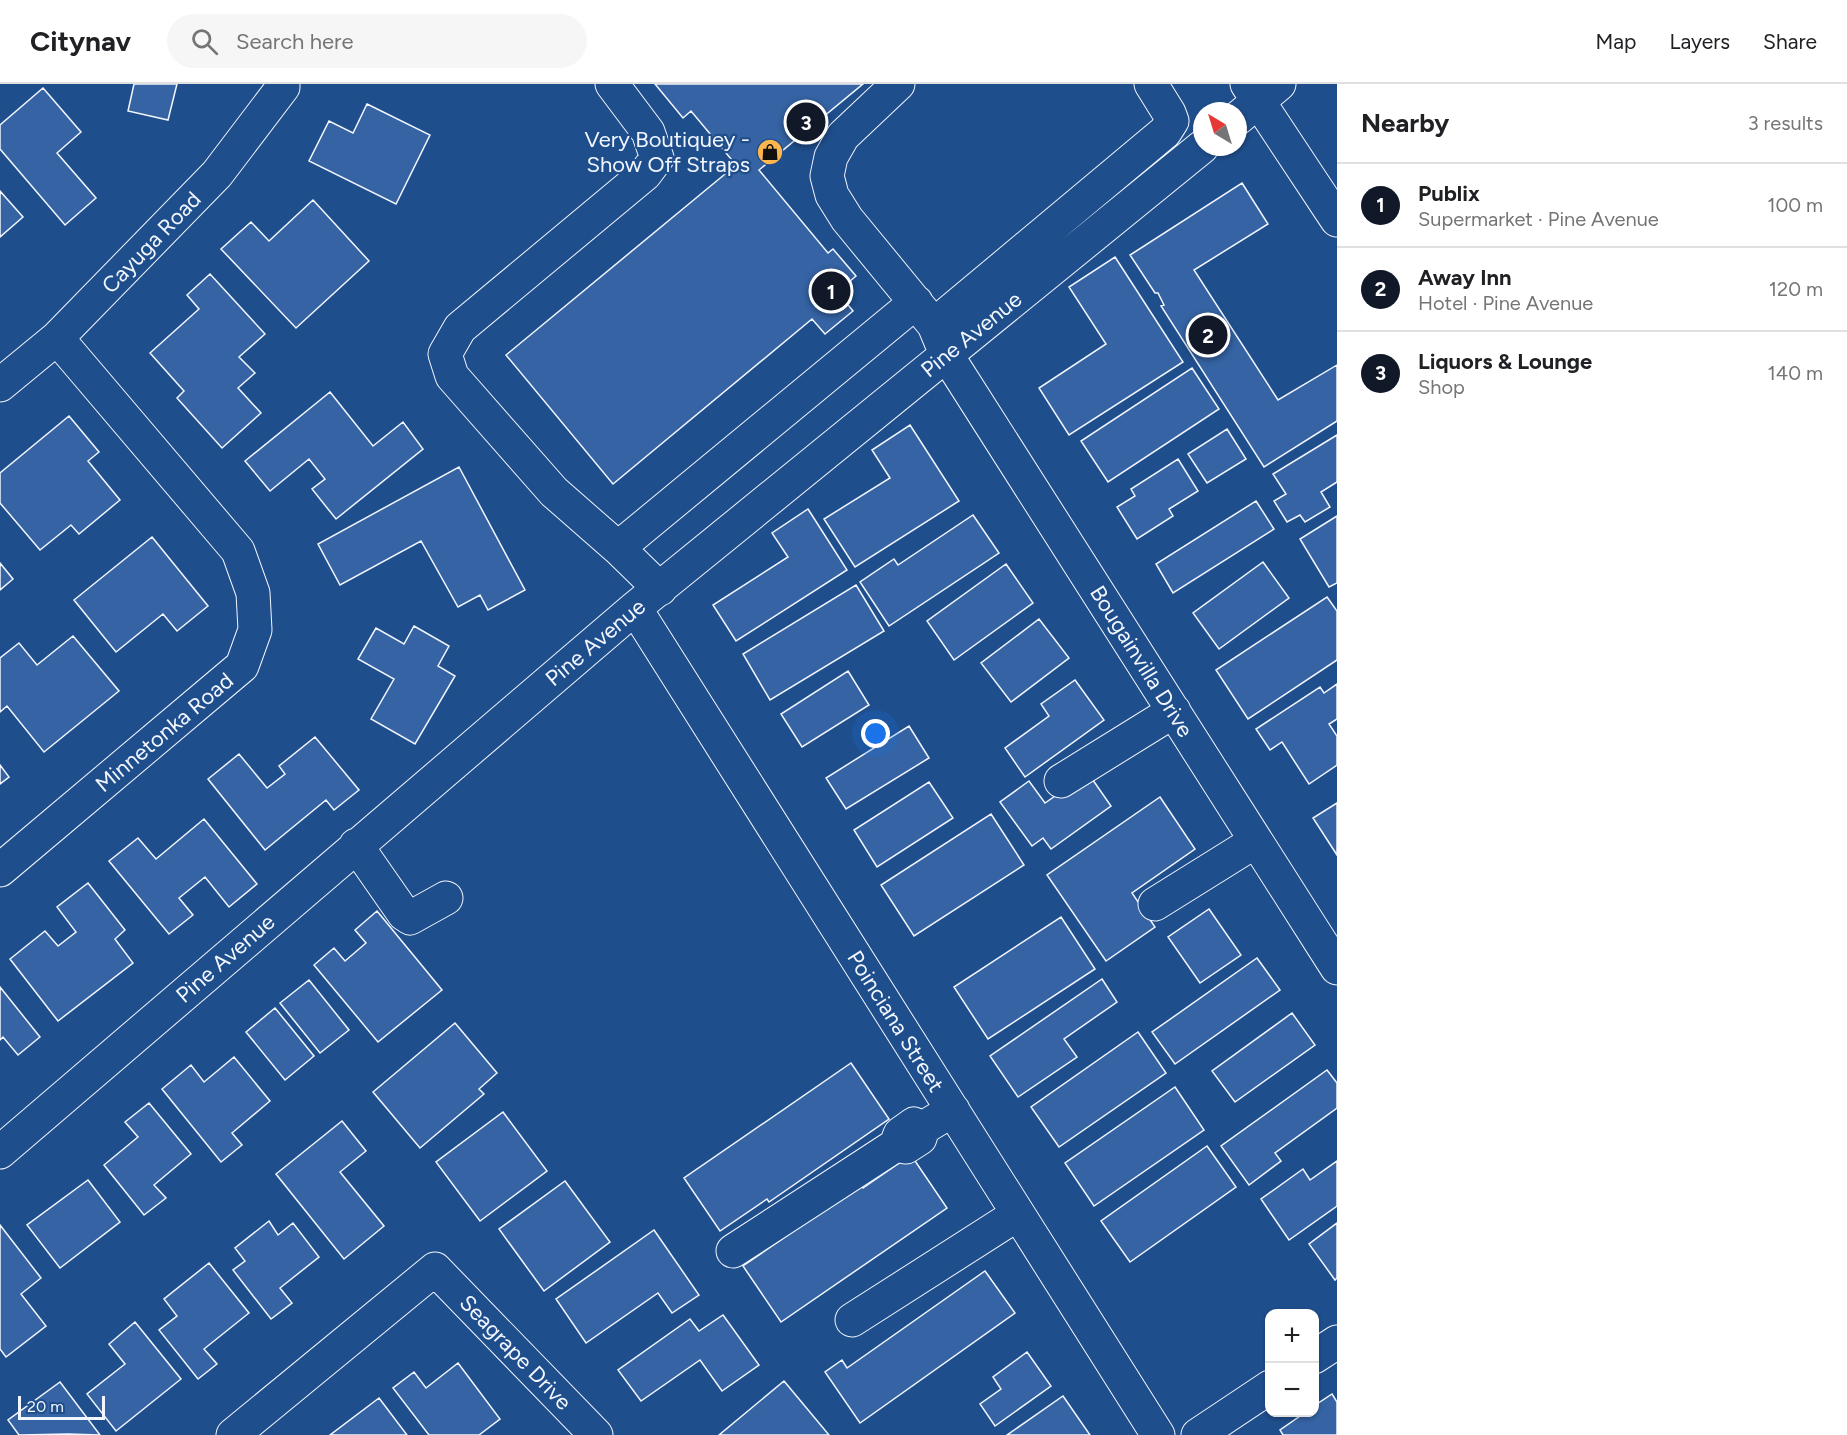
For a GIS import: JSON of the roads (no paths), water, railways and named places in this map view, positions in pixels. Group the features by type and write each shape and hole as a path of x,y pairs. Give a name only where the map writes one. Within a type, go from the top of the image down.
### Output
{"street":[{"name":"Cayuga Road","path":"0,385 57,338 217,174 283,84"},
{"name":"Poinciana Street","path":"612,84 648,132 657,158 645,174 460,328 445,354 452,376 546,483 618,548 953,1110 1158,1435"},
{"name":"Bougainvilla Drive","path":"898,84 843,136 831,157 827,176 832,195 847,219 932,327 1337,968"},
{"path":"618,548 932,327 1165,132 1172,121 1150,84"},
{"path":"1256,97 1337,220"},
{"name":"Pine Avenue","path":"0,1152 647,598 932,327 1193,153"},
{"name":"Minnetonka Road","path":"0,870 242,666 255,630 253,593 238,551 57,338"},
{"path":"1062,781 1174,711"},
{"path":"1155,904 1256,841"},
{"path":"356,845 404,914 410,918 446,898"},
{"path":"733,1251 953,1110"},
{"path":"852,1320 1018,1214"},
{"name":"Seagrape Drive","path":"232,1435 435,1269 596,1435"},
{"path":"1319,1354 1337,1342"},
{"path":"1198,1435 1265,1390"}],"place":[{"name":"Liquors & Lounge","path":"806,122"},
{"name":"Very Boutiquey - Show Off Straps","path":"770,152"},
{"name":"Publix","path":"831,291"},
{"name":"Away Inn","path":"1208,335"}]}
